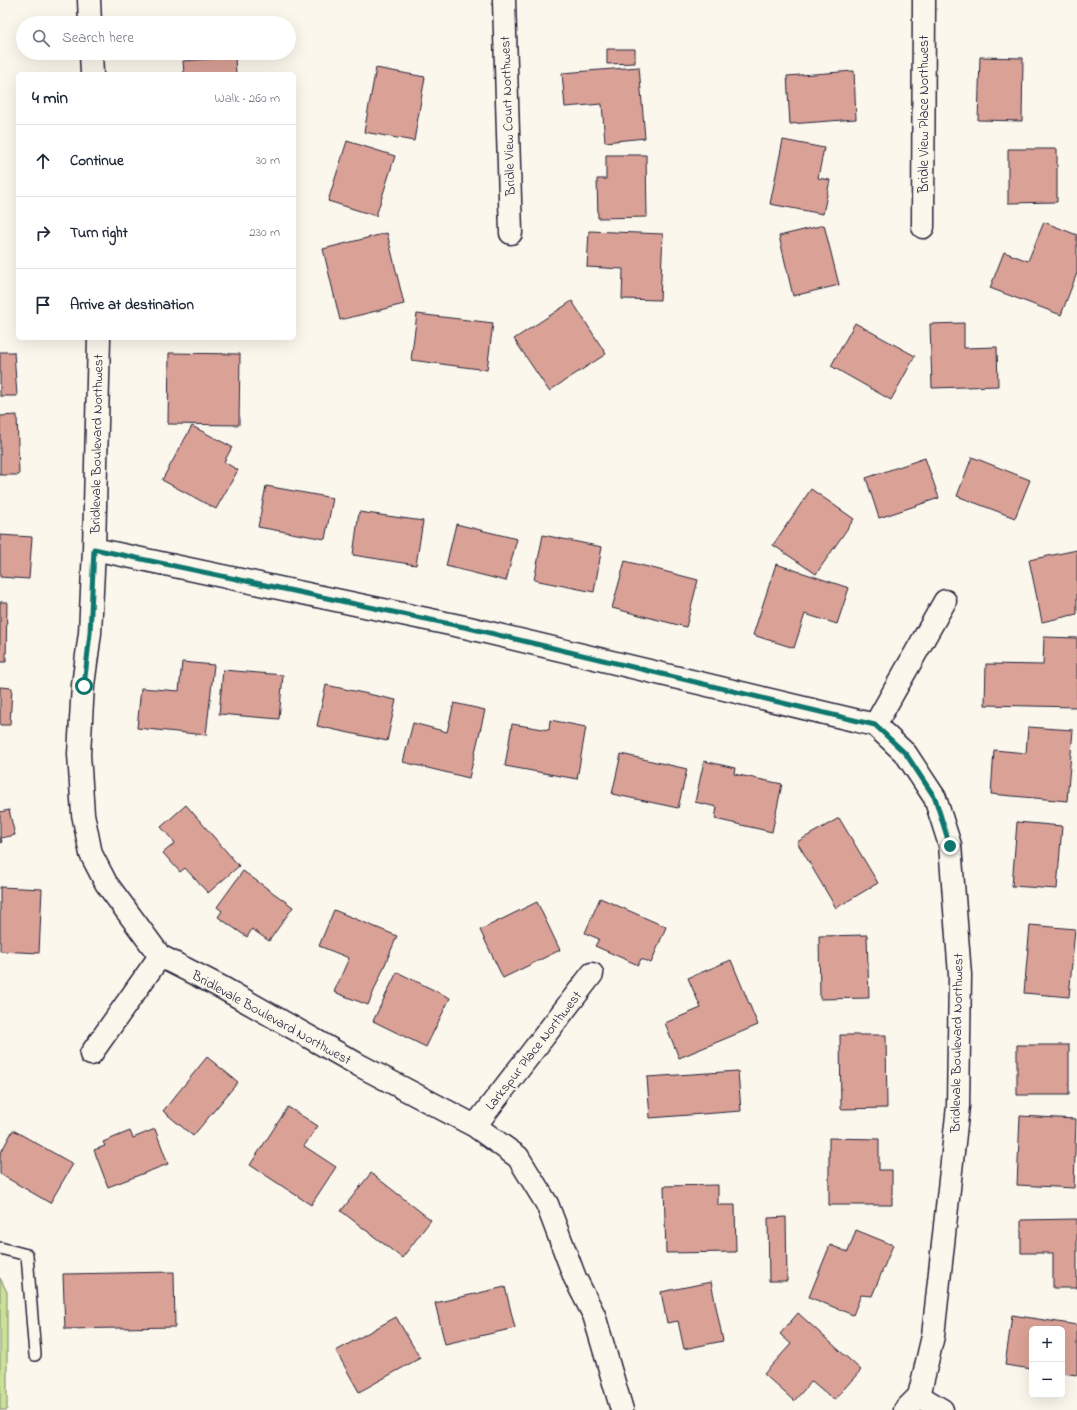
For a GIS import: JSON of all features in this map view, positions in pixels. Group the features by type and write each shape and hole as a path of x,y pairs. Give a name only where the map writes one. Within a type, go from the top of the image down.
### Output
{"street":[{"path":"89,0 90,16"},
{"name":"Bridle View Court Northwest","path":"504,0 511,233"},
{"name":"Bridle View Place Northwest","path":"923,227 924,0"},
{"path":"91,60 92,72"},
{"name":"Bridlevale Boulevard Northwest","path":"98,340 94,549 90,633 79,754 82,814 91,854 106,883 160,956 221,987 357,1064 475,1126 518,1157 547,1204 575,1278 594,1315 622,1410"},
{"name":"Bridlevale Boulevard Northwest","path":"94,549 469,628 875,725 906,754 935,798 950,846 960,975 958,1106 933,1336 912,1403"},
{"path":"875,725 945,601"},
{"path":"91,1054 160,956"},
{"name":"Larkspur Place Northwest","path":"475,1126 592,974"},
{"path":"912,1403 942,1410"}],"lane":[{"path":"0,1248 27,1255 35,1355"}],"green space":[{"path":"0,1278 7,1292 7,1410 0,1410"}],"building":[{"path":"607,49 635,49 635,63 607,64"},
{"path":"980,57 1023,58 1022,121 978,120"},
{"path":"235,60 236,72 184,72 183,61"},
{"path":"639,67 645,138 605,142 602,104 565,107 562,73"},
{"path":"376,68 425,77 414,141 364,132"},
{"path":"854,71 856,119 790,124 787,76"},
{"path":"783,140 824,148 818,178 830,180 823,214 770,204"},
{"path":"347,141 395,156 376,216 328,201"},
{"path":"1008,149 1057,149 1057,202 1008,203"},
{"path":"606,155 646,155 647,217 598,218 597,179 606,179"},
{"path":"1044,222 1077,235 1077,273 1061,315 990,288 1004,252 1028,261"},
{"path":"824,225 839,285 793,296 779,236"},
{"path":"589,231 663,234 660,300 622,299 623,269 587,267"},
{"path":"387,233 404,304 340,320 323,249"},
{"path":"572,301 606,354 549,391 514,339"},
{"path":"417,314 493,323 487,370 411,360"},
{"path":"855,323 915,356 891,400 831,366"},
{"path":"964,323 964,348 997,347 998,386 932,388 930,324"},
{"path":"0,352 14,352 17,396 0,396"},
{"path":"169,353 240,354 239,425 168,424"},
{"path":"17,415 19,475 0,475 0,416"},
{"path":"192,426 232,447 224,462 238,470 216,509 162,480"},
{"path":"972,457 1030,480 1015,518 957,496"},
{"path":"925,458 939,498 879,518 866,478"},
{"path":"266,486 333,498 325,539 258,527"},
{"path":"811,489 854,519 816,574 773,545"},
{"path":"359,512 423,521 416,565 353,555"},
{"path":"456,524 517,539 506,581 446,566"},
{"path":"0,535 32,537 29,579 0,577"},
{"path":"543,535 602,547 594,592 534,580"},
{"path":"1077,550 1077,614 1042,622 1029,560"},
{"path":"625,561 698,580 686,627 612,608"},
{"path":"776,564 849,588 837,624 805,614 794,648 753,635"},
{"path":"0,602 7,602 6,662 0,662"},
{"path":"1044,637 1077,638 1077,707 985,705 986,664 1043,665"},
{"path":"182,662 214,665 206,735 137,728 141,688 179,691"},
{"path":"223,670 283,675 279,719 219,714"},
{"path":"326,685 396,700 387,741 317,726"},
{"path":"0,687 12,688 10,725 0,725"},
{"path":"454,703 485,710 469,778 403,762 413,723 447,732"},
{"path":"550,720 586,727 577,779 505,766 512,724 549,730"},
{"path":"1028,727 1073,730 1067,801 991,794 994,750 1026,753"},
{"path":"621,754 687,769 678,808 612,794"},
{"path":"704,761 735,768 734,774 782,784 772,832 715,819 717,807 695,802"},
{"path":"186,805 239,866 208,893 185,868 180,872 163,853 175,843 161,827"},
{"path":"9,810 15,835 1,838 2,842 0,843 0,812"},
{"path":"839,818 878,883 836,908 797,842"},
{"path":"1017,822 1062,826 1057,889 1012,886"},
{"path":"243,871 293,907 269,941 252,929 247,937 218,917 222,911 217,907"},
{"path":"0,887 42,889 39,953 0,951"},
{"path":"600,898 666,927 651,963 641,959 638,965 595,946 599,939 585,933"},
{"path":"537,902 560,950 503,978 480,930"},
{"path":"334,910 397,936 368,1005 334,992 349,958 319,946"},
{"path":"1030,925 1075,929 1069,997 1024,993"},
{"path":"867,935 869,998 820,999 819,936"},
{"path":"731,960 758,1025 679,1058 665,1023 701,1008 688,978"},
{"path":"397,972 450,998 426,1047 373,1021"},
{"path":"840,1035 886,1035 887,1108 841,1109"},
{"path":"1017,1045 1069,1045 1069,1095 1017,1095"},
{"path":"207,1057 238,1082 193,1136 163,1111"},
{"path":"738,1071 741,1111 650,1118 647,1077"},
{"path":"288,1107 318,1126 304,1146 336,1167 311,1205 250,1165"},
{"path":"1020,1116 1076,1119 1074,1188 1017,1185"},
{"path":"155,1129 168,1164 108,1187 94,1150 105,1146 103,1142 130,1131 133,1138"},
{"path":"13,1130 73,1164 50,1203 0,1174 0,1154"},
{"path":"829,1138 879,1139 879,1170 892,1170 892,1205 829,1205"},
{"path":"371,1173 431,1220 402,1258 341,1211"},
{"path":"718,1185 718,1205 735,1205 736,1252 666,1253 664,1186"},
{"path":"786,1217 787,1281 769,1281 768,1218"},
{"path":"1077,1219 1077,1288 1053,1288 1053,1253 1021,1253 1021,1220"},
{"path":"856,1230 893,1245 872,1296 861,1295 853,1315 809,1297 830,1245 848,1252"},
{"path":"174,1272 175,1327 65,1329 63,1274"},
{"path":"711,1282 723,1341 684,1349 678,1321 667,1323 661,1292"},
{"path":"505,1287 515,1328 445,1344 435,1303"},
{"path":"798,1313 861,1370 834,1400 812,1381 794,1401 764,1374 791,1344 780,1334"},
{"path":"1012,1315 1077,1325 1077,1375 1065,1373 1065,1326 1029,1326 1029,1369 1005,1365"},
{"path":"396,1317 420,1358 359,1392 336,1351"}],"route":[{"path":"84,686 90,633 94,549 469,628 875,725 906,754 935,798 950,846"}]}
